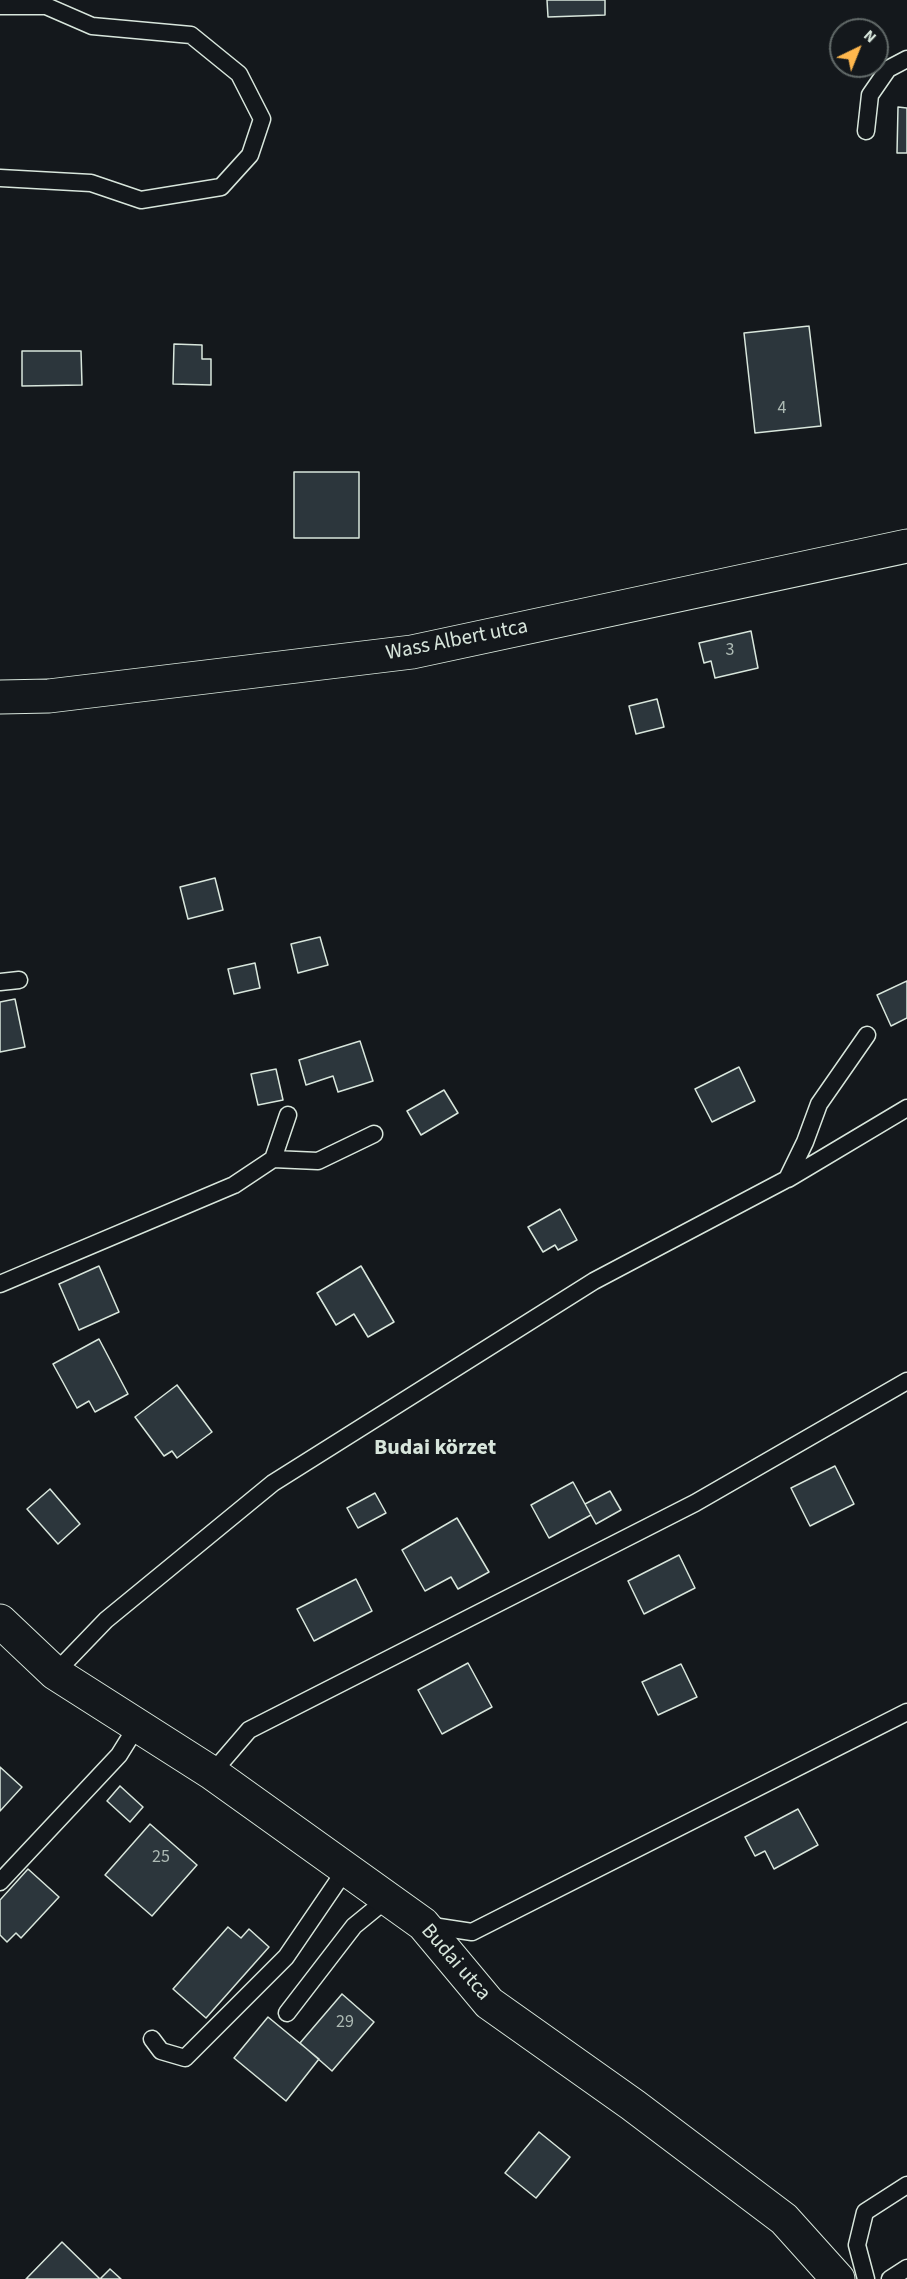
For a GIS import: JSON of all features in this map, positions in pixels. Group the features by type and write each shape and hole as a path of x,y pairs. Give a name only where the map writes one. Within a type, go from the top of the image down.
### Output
{"street":[{"name":"Wass Albert utca","path":"0,697 49,696 412,652 907,546"},
{"name":"Budai utca","path":"0,1621 55,1673 212,1773 423,1924 489,2003 633,2105 784,2219 838,2279"}],"lane":[{"path":"0,6 46,6 92,26 190,35 239,74 262,119 250,155 221,187 141,200 91,183 0,178"},
{"path":"866,130 870,95 888,69 907,59"},
{"path":"0,982 20,980"},
{"path":"787,1179 805,1142 819,1104 867,1035"},
{"path":"55,1673 106,1620 273,1484 594,1281 787,1179 907,1108"},
{"path":"273,1159 288,1115"},
{"path":"0,1284 234,1185 273,1159 318,1161 374,1134"},
{"path":"212,1773 249,1730 695,1503 907,1381"},
{"path":"423,1924 472,1932 907,1712"},
{"path":"0,1882 119,1755 137,1726"},
{"path":"152,2039 161,2051 185,2058 286,1957 346,1869"},
{"path":"287,2013 354,1926 387,1899"},
{"path":"866,2279 857,2245 865,2212 907,2185"},
{"path":"890,2279 907,2268"}],"building":[{"path":"547,0 605,0 605,15 548,17"},
{"path":"898,107 907,108 907,153 897,153"},
{"path":"809,326 821,426 755,433 744,333"},
{"path":"174,344 202,345 202,359 211,359 211,385 173,384"},
{"path":"22,351 81,351 82,385 22,386"},
{"path":"294,472 359,472 359,538 294,538"},
{"path":"751,631 758,668 715,678 711,661 704,663 699,643"},
{"path":"657,699 664,727 636,734 629,706"},
{"path":"215,878 223,910 188,919 180,887"},
{"path":"320,937 328,965 298,973 291,944"},
{"path":"255,963 260,988 234,994 228,969"},
{"path":"907,981 907,1018 891,1026 877,995"},
{"path":"15,999 25,1047 0,1052 0,1002"},
{"path":"360,1041 373,1081 338,1092 333,1076 306,1085 299,1060"},
{"path":"739,1067 755,1101 712,1122 695,1089"},
{"path":"276,1069 283,1100 258,1105 251,1074"},
{"path":"444,1090 458,1113 421,1135 407,1111"},
{"path":"560,1209 577,1240 558,1250 555,1245 543,1252 528,1227"},
{"path":"99,1266 119,1312 79,1330 59,1284"},
{"path":"361,1266 394,1322 368,1337 354,1314 336,1325 317,1293"},
{"path":"99,1339 128,1394 95,1412 89,1401 77,1408 53,1364"},
{"path":"177,1385 212,1432 177,1458 172,1451 164,1456 135,1417"},
{"path":"835,1466 854,1504 810,1526 791,1488"},
{"path":"573,1482 591,1515 549,1538 531,1505"},
{"path":"50,1489 80,1524 58,1544 27,1509"},
{"path":"610,1491 621,1510 596,1524 585,1504"},
{"path":"375,1493 386,1513 358,1528 347,1508"},
{"path":"457,1518 489,1572 458,1589 451,1577 425,1591 402,1550"},
{"path":"679,1555 695,1588 644,1614 628,1581"},
{"path":"356,1579 372,1611 314,1641 297,1609"},
{"path":"468,1663 492,1707 442,1734 418,1690"},
{"path":"681,1664 697,1697 658,1715 642,1682"},
{"path":"0,1767 22,1787 0,1811"},
{"path":"120,1786 143,1807 130,1822 107,1801"},
{"path":"798,1809 818,1845 774,1869 765,1851 755,1856 745,1837"},
{"path":"150,1824 197,1865 152,1916 105,1875"},
{"path":"28,1869 59,1897 21,1938 16,1933 7,1942 0,1935 0,1900"},
{"path":"228,1927 241,1938 249,1929 269,1947 206,2018 173,1989"},
{"path":"342,1994 374,2022 332,2071 300,2043"},
{"path":"268,2017 319,2059 286,2101 234,2058"},
{"path":"539,2132 570,2157 536,2198 505,2173"},
{"path":"62,2242 100,2279 26,2279"},
{"path":"110,2269 121,2279 100,2279"}],"district":[{"name":"Budai körzet","path":"435,1449"}]}
